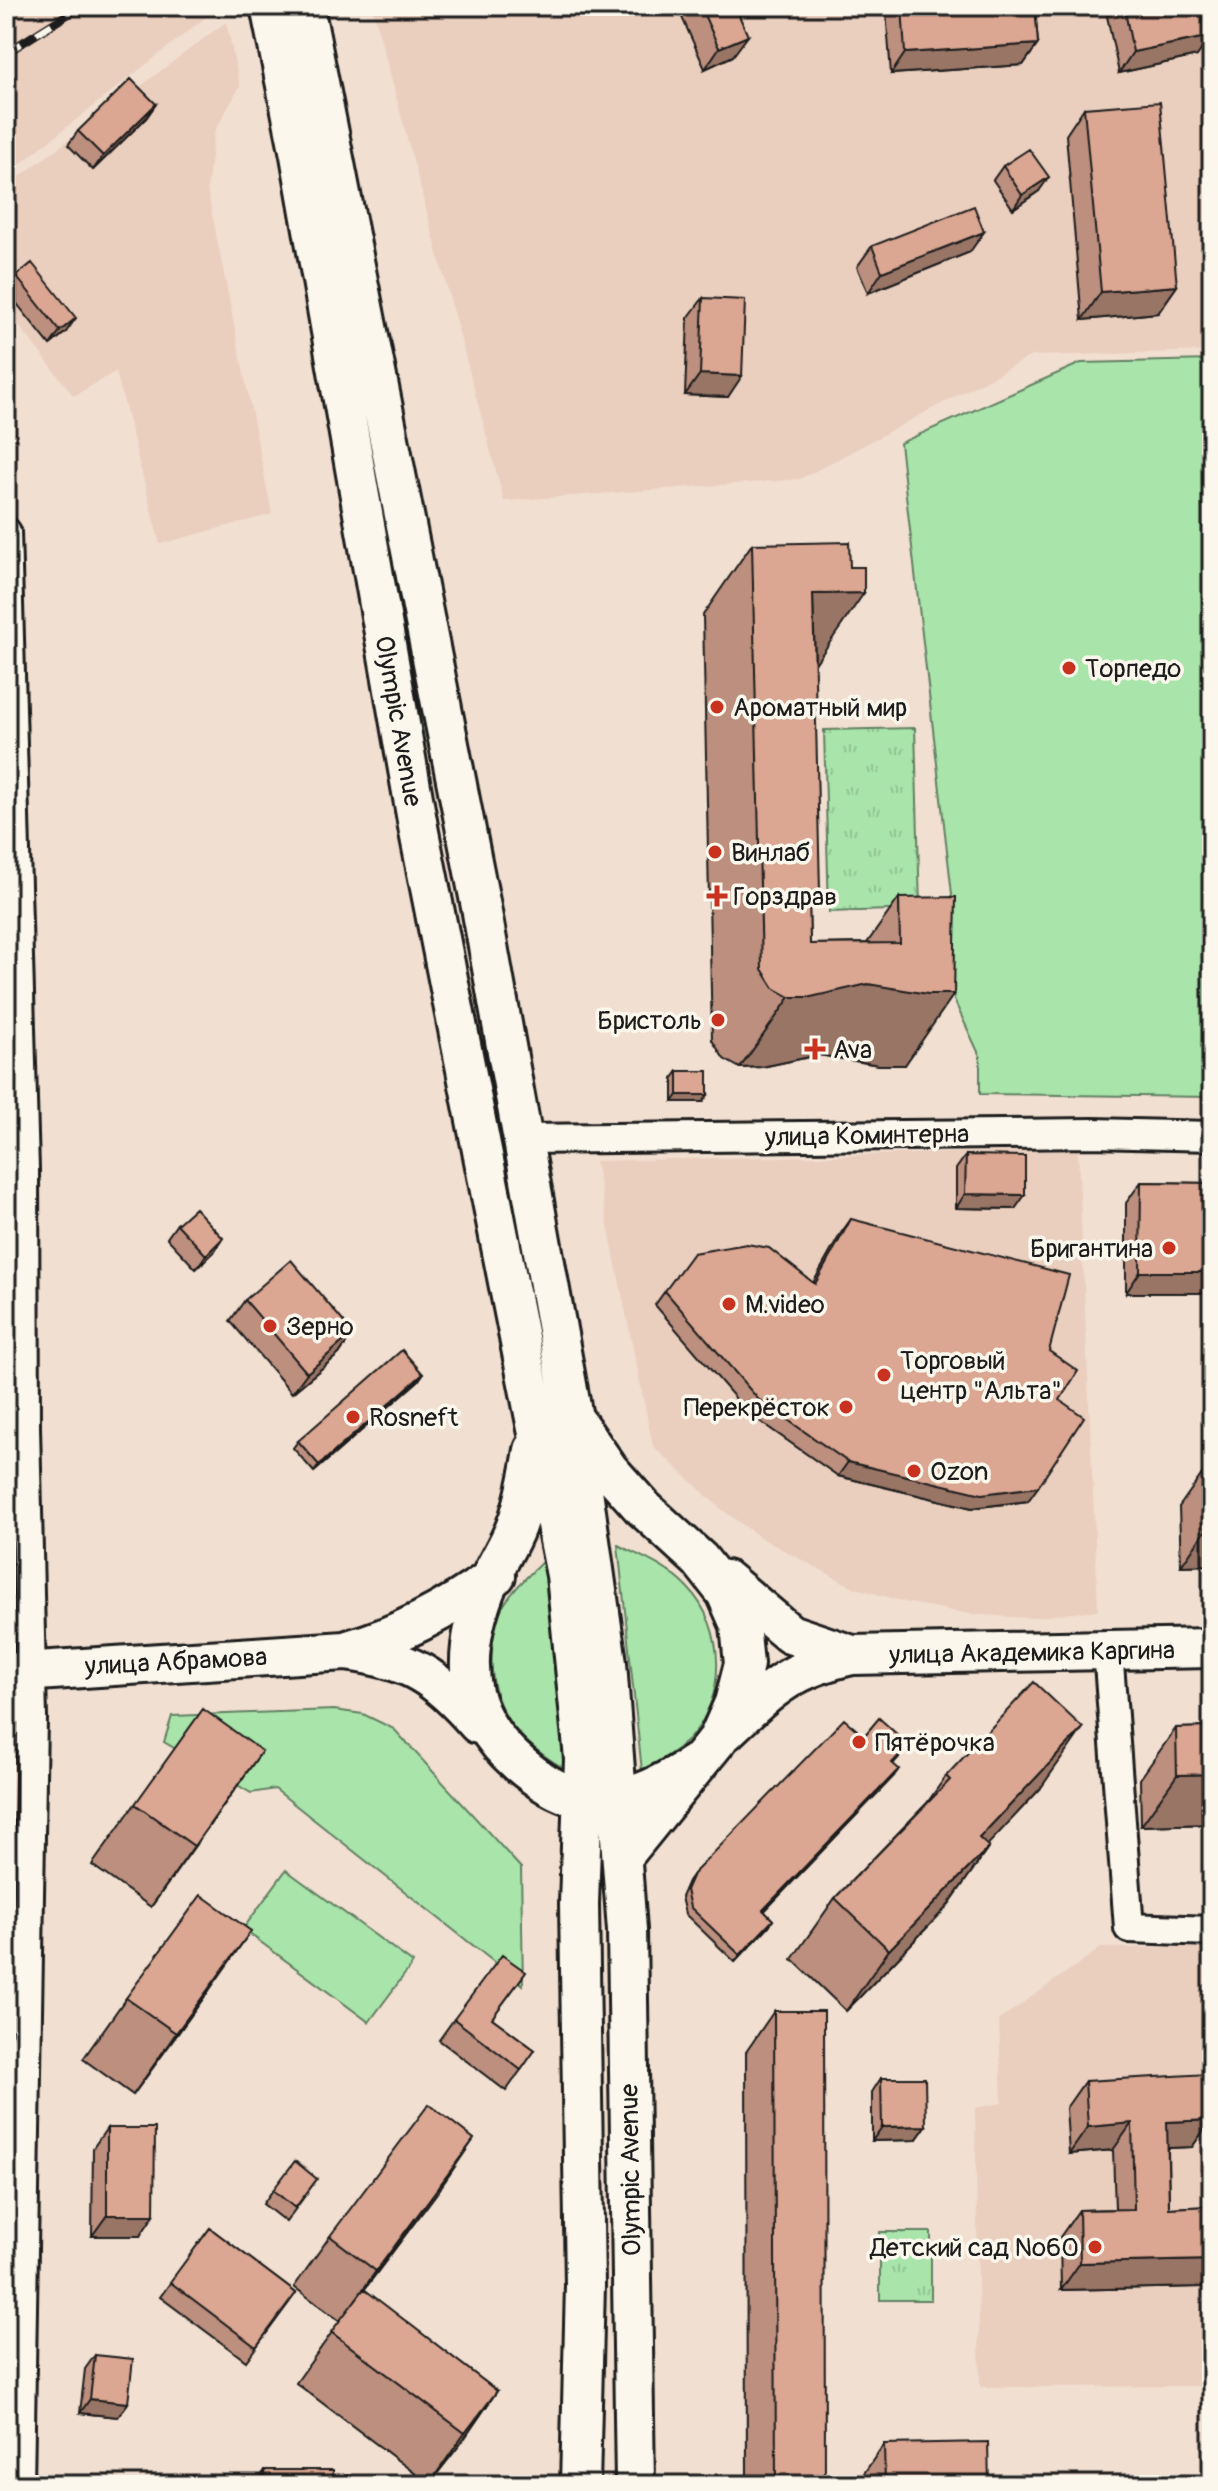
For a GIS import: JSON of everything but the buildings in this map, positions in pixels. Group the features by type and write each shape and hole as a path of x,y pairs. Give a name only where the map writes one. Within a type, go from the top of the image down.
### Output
{"main road":[{"name":"Olympic Avenue","path":"270,6 315,148 478,891 573,1418 573,1529 566,1575 601,1801 623,1856 635,2485"},
{"name":"Olympic Avenue","path":"304,6 315,148 419,832 537,1435 573,1529"},
{"name":"Olympic Avenue","path":"573,1418 609,1470 726,1593 740,1625 744,1664 734,1703 708,1751 623,1856"},
{"name":"Olympic Avenue","path":"537,1435 516,1526 490,1580 474,1623 468,1653 473,1696 494,1741 521,1767 555,1810 580,1854"},
{"path":"345,1651 380,1641 420,1621 490,1580 538,1541 573,1529 626,1526 689,1551 790,1634 852,1655"},
{"name":"улица Академика Каргина","path":"852,1655 1212,1648"},
{"name":"улица Абрамова","path":"18,1671 345,1651"},
{"path":"345,1651 385,1656 418,1668 447,1689 494,1741"},
{"path":"601,1801 660,1787 708,1751 771,1688 796,1671 852,1655"},
{"name":"Olympic Avenue","path":"521,1767 558,1792 601,1801"},
{"name":"Olympic Avenue","path":"583,2437 585,2164 580,1854 601,1801"},
{"path":"580,2485 583,2437"},
{"path":"583,2437 586,2485"}],"street":[{"path":"6,532 24,1170 25,1427 18,1671 19,2485"},
{"name":"улица Коминтерна","path":"523,1139 1093,1133 1212,1136"},
{"path":"1108,1650 1129,1928 1212,1931"}],"shaded area":[{"path":"6,6 220,6 6,175"},
{"path":"372,6 1212,6 1212,351 1031,356 800,479 504,501"},
{"path":"226,22 240,86 214,132 207,189 272,514 160,544 116,371 74,396 6,309 6,187"},
{"path":"1078,1150 1098,1610 1028,1618 970,1614 905,1602 853,1587 761,1538 720,1508 653,1446 595,1161"},
{"name":"Детский сад №60","path":"1212,1947 1212,2386 980,2387 975,2108 1002,2103 999,2020 1101,1948"}],"green space":[{"name":"Торпедо","path":"1212,360 1212,1097 980,1094 980,1056 954,1000 952,894 900,443 1081,363"},
{"path":"915,728 920,909 829,912 824,730"},
{"path":"618,1545 663,1568 687,1587 700,1603 715,1642 716,1684 701,1723 683,1745 642,1771"},
{"path":"545,1559 572,1773 538,1751 512,1725 496,1693 492,1674 492,1633 499,1613 517,1588"},
{"path":"334,1710 363,1714 394,1729 521,1868 523,1985 275,1789 251,1793 164,1742 172,1716"},
{"path":"286,1870 413,1963 369,2022 243,1929"},
{"path":"880,2232 931,2232 931,2300 880,2300"}],"railway":[{"path":"6,53 81,6"}],"place":[{"name":"Торпедо","path":"1069,668"},
{"name":"Ароматный мир","path":"717,707"},
{"name":"Винлаб","path":"715,852"},
{"name":"Горздрав","path":"717,896"},
{"name":"Бристоль","path":"718,1020"},
{"name":"Ava","path":"815,1049"},
{"name":"Бригантина","path":"1169,1248"},
{"name":"M.video","path":"729,1304"},
{"name":"Зерно","path":"270,1326"},
{"name":"Торговый центр \"Альта\"","path":"884,1375"},
{"name":"Перекрёсток","path":"846,1407"},
{"name":"Rosneft","path":"353,1417"},
{"name":"Ozon","path":"914,1471"},
{"name":"Пятёрочка","path":"859,1742"},
{"name":"Детский сад №60","path":"1095,2247"}]}
